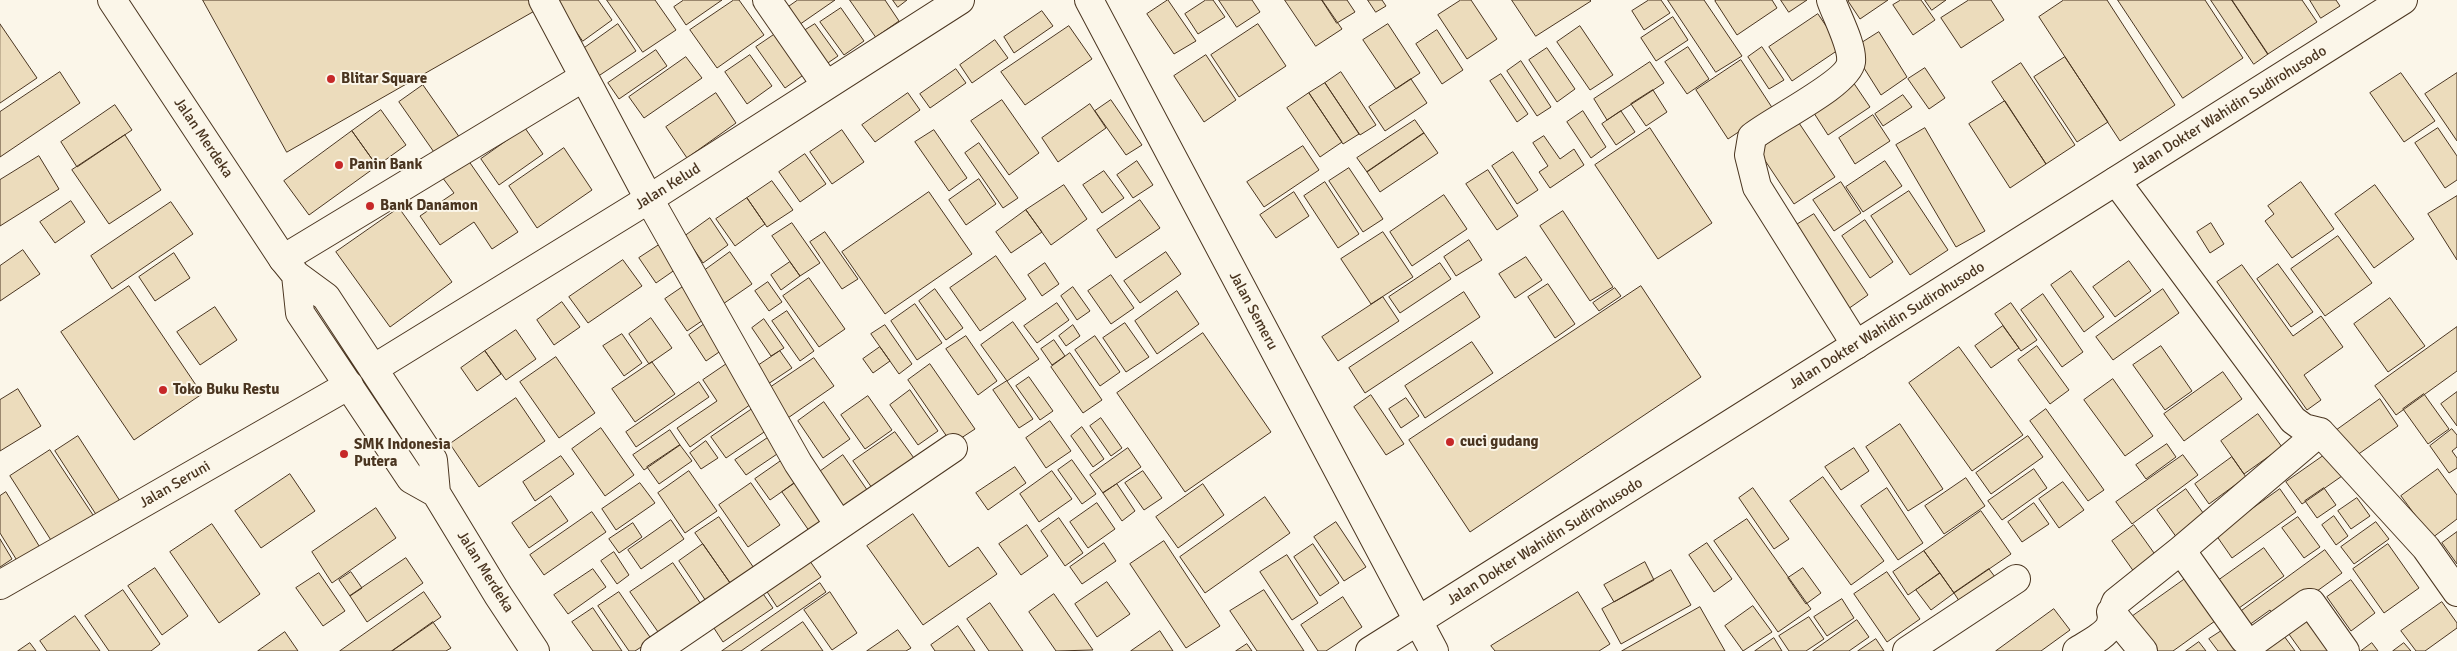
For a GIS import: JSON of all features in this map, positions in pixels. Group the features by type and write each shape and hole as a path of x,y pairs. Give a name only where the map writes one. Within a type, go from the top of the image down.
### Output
{"main road":[{"name":"Jalan Merdeka","path":"112,0 290,267 326,297 433,460 436,493 498,595 535,651"},
{"path":"544,0 649,199 798,463 839,525"},
{"path":"767,0 826,86"},
{"name":"Jalan Kelud","path":"373,369 649,199 960,0"},
{"name":"Jalan Semeru","path":"1089,0 1417,623 1434,651"},
{"path":"1831,0 1848,46 1849,68 1838,81 1752,137 1749,156 1758,187 1856,345"},
{"name":"Jalan Dokter Wahidin Sudirohusodo","path":"1370,651 2403,0"},
{"path":"290,267 584,77"},
{"path":"2116,181 2293,420 2304,428 2320,432 2426,548 2457,592"},
{"name":"Jalan Merdeka","path":"290,267 300,313 411,479 436,493"},
{"name":"Jalan Seruni","path":"0,585 349,385"},
{"path":"2077,651 2105,632 2111,625 2111,612 2116,602 2181,550 2320,432"},
{"path":"655,651 953,448"},
{"path":"2181,550 2244,639 2249,643 2255,641 2308,603 2312,604 2345,651"},
{"path":"1906,651 2016,578"},
{"path":"2111,612 2143,651"}],"building":[{"name":"Blitar Square","path":"203,0 542,0 545,5 287,152"},
{"path":"555,0 598,0 612,20 583,41"},
{"path":"607,0 655,0 676,30 643,52"},
{"path":"684,0 722,0 686,25 674,7"},
{"path":"734,0 739,0 764,35 717,68 690,30"},
{"path":"798,0 835,0 796,27 784,10"},
{"path":"850,0 885,0 899,21 876,37"},
{"path":"893,0 907,0 898,7"},
{"path":"1168,0 1196,41 1174,54 1147,14"},
{"path":"1206,0 1213,0 1225,17 1198,34 1185,14"},
{"path":"1219,0 1252,0 1260,12 1237,27"},
{"path":"1285,0 1322,0 1342,29 1316,46"},
{"path":"1322,0 1347,0 1355,12 1337,23"},
{"path":"1368,0 1382,0 1386,6 1376,12"},
{"path":"1461,0 1471,0 1497,39 1467,59 1438,15"},
{"path":"1512,0 1590,0 1591,1 1536,36"},
{"path":"1649,0 1661,0 1670,13 1644,30 1632,11"},
{"path":"1668,0 1704,0 1742,56 1716,72"},
{"path":"1772,0 1777,8 1737,35 1715,1"},
{"path":"1781,0 1807,0 1789,12"},
{"path":"1888,0 1860,19 1848,1"},
{"path":"1901,0 1921,0 1935,20 1913,35 1893,5"},
{"path":"1925,0 1946,0 1932,10"},
{"path":"1969,0 1991,0 2004,20 1961,48 1941,18"},
{"path":"2064,0 2107,0 2175,105 2120,141 2039,17"},
{"path":"2118,0 2205,0 2243,58 2183,98"},
{"path":"2211,0 2232,0 2268,54 2254,64"},
{"path":"2232,0 2302,0 2317,22 2268,54"},
{"path":"2310,0 2336,0 2340,6 2321,18"},
{"path":"841,8 864,41 844,55 820,22"},
{"path":"1042,11 1053,26 1014,53 1004,37"},
{"path":"1818,14 1841,48 1792,81 1769,47"},
{"path":"1673,17 1688,40 1656,61 1641,38"},
{"path":"0,24 37,78 0,103"},
{"path":"618,24 636,51 594,79 576,54"},
{"path":"815,24 838,56 822,67 799,34"},
{"path":"1258,24 1286,66 1239,97 1211,55"},
{"path":"1388,24 1420,73 1396,89 1363,40"},
{"path":"1069,26 1092,59 1025,105 1001,72"},
{"path":"1580,26 1613,75 1590,90 1557,42"},
{"path":"781,30 809,71 785,88 756,47"},
{"path":"1437,30 1463,70 1442,84 1416,44"},
{"path":"1879,32 1907,77 1881,95 1852,49"},
{"path":"995,40 1008,58 972,83 960,65"},
{"path":"1688,47 1709,79 1687,94 1665,62"},
{"path":"1762,47 1784,80 1769,89 1748,57"},
{"path":"1547,48 1575,89 1557,102 1529,60"},
{"path":"656,50 667,66 619,99 608,83"},
{"path":"750,55 772,86 747,104 725,72"},
{"path":"1206,55 1236,100 1204,122 1174,76"},
{"path":"686,57 702,78 644,118 629,97"},
{"path":"2065,57 2108,122 2077,142 2034,77"},
{"path":"1741,60 1773,109 1728,139 1696,90"},
{"path":"1521,61 1551,107 1537,116 1507,71"},
{"path":"1650,62 1664,83 1607,120 1594,99"},
{"path":"2021,63 2075,145 2046,164 1992,82"},
{"path":"1925,68 1945,98 1929,109 1908,79"},
{"path":"956,69 966,83 930,108 920,94"},
{"path":"60,72 80,103 0,157 0,112"},
{"path":"1341,72 1376,125 1360,135 1325,83"},
{"path":"2401,73 2435,121 2404,142 2370,93"},
{"path":"2457,73 2457,141 2425,94"},
{"path":"1501,74 1528,114 1517,122 1490,81"},
{"path":"1411,79 1427,103 1385,131 1369,107"},
{"path":"1853,82 1870,107 1828,135 1812,110"},
{"path":"1325,83 1359,134 1343,144 1309,93"},
{"path":"423,85 460,138 436,155 399,102"},
{"path":"1653,90 1667,112 1646,126 1631,104"},
{"path":"716,93 736,123 687,158 666,127"},
{"path":"908,93 920,110 875,142 862,125"},
{"path":"1309,93 1342,142 1320,157 1287,108"},
{"path":"1903,95 1912,107 1883,126 1875,114"},
{"path":"1002,100 1039,153 1009,175 971,121"},
{"path":"1111,100 1142,145 1126,155 1095,111"},
{"path":"2005,101 2046,164 2010,188 1969,124"},
{"path":"1090,104 1106,128 1058,162 1042,138"},
{"path":"115,105 132,130 77,167 61,142"},
{"path":"381,110 406,145 377,166 352,131"},
{"path":"1583,111 1606,147 1591,158 1567,122"},
{"path":"1621,111 1635,132 1616,145 1602,124"},
{"path":"1873,115 1890,141 1855,164 1839,138"},
{"path":"1415,120 1424,133 1367,172 1357,158"},
{"path":"1799,123 1835,177 1794,204 1758,150"},
{"path":"525,128 543,154 499,185 481,159"},
{"path":"1650,128 1712,223 1658,259 1595,165"},
{"path":"1925,128 1985,231 1956,247 1896,145"},
{"path":"2438,128 2457,156 2457,180 2445,188 2415,143"},
{"path":"842,130 864,162 832,184 810,152"},
{"path":"934,130 967,178 949,191 915,142"},
{"path":"352,131 377,166 309,215 284,181"},
{"path":"1424,133 1438,153 1380,192 1367,172"},
{"path":"125,135 161,190 109,224 72,170"},
{"path":"1544,136 1560,159 1574,149 1584,165 1550,188 1539,172 1548,166 1533,143"},
{"path":"979,143 1018,198 1003,208 965,153"},
{"path":"1303,146 1319,170 1264,207 1247,182"},
{"path":"564,148 592,190 537,228 509,186"},
{"path":"1513,152 1538,190 1517,204 1492,166"},
{"path":"805,154 826,184 800,202 779,172"},
{"path":"39,156 59,189 0,226 0,180"},
{"path":"468,160 518,232 492,249 474,222 440,245 420,216 454,193 442,177"},
{"path":"1137,161 1153,185 1133,198 1117,175"},
{"path":"1885,161 1902,186 1863,212 1846,187"},
{"path":"1349,168 1383,219 1363,232 1329,181"},
{"path":"1488,170 1518,216 1497,230 1466,184"},
{"path":"1104,171 1124,198 1102,213 1083,185"},
{"path":"979,179 996,204 966,225 949,200"},
{"path":"772,181 793,210 767,227 747,198"},
{"path":"1325,182 1359,234 1338,248 1304,196"},
{"path":"1841,182 1861,213 1834,231 1813,200"},
{"path":"2301,182 2334,229 2292,258 2265,221 2274,214 2268,206"},
{"path":"1064,185 1087,219 1051,245 1026,210"},
{"path":"2375,185 2414,239 2374,268 2335,214"},
{"path":"1909,191 1948,250 1910,275 1871,216"},
{"path":"929,192 972,254 885,314 842,252"},
{"path":"1294,192 1309,216 1276,238 1260,215"},
{"path":"1444,195 1467,229 1412,266 1390,232"},
{"path":"2457,196 2457,260 2428,214"},
{"path":"747,198 765,224 735,246 716,219"},
{"path":"1140,200 1160,228 1116,258 1097,230"},
{"path":"71,201 85,222 55,243 40,222"},
{"path":"171,202 193,234 112,289 91,256"},
{"path":"399,208 452,282 390,327 336,252"},
{"path":"1026,210 1042,232 1011,253 996,232"},
{"path":"1563,211 1613,287 1590,301 1540,226"},
{"path":"1814,214 1868,295 1848,309 1793,227"},
{"path":"710,218 728,245 703,263 685,236"},
{"path":"1865,220 1893,262 1870,278 1842,236"},
{"path":"792,223 820,263 800,276 772,236"},
{"path":"2211,223 2224,244 2210,253 2197,232"},
{"path":"825,232 858,279 842,289 810,242"},
{"path":"1383,232 1413,277 1371,304 1341,259"},
{"path":"2338,236 2372,283 2325,316 2291,269"},
{"path":"1469,240 1482,260 1456,276 1444,257"},
{"path":"662,243 679,267 656,283 639,258"},
{"path":"23,250 40,274 0,301 0,266"},
{"path":"730,252 752,284 723,304 701,273"},
{"path":"1166,252 1181,274 1140,303 1124,281"},
{"path":"174,253 190,278 155,301 139,277"},
{"path":"996,256 1026,299 980,331 950,288"},
{"path":"1526,257 1542,280 1515,298 1499,274"},
{"path":"623,260 642,286 588,323 569,297"},
{"path":"2129,261 2151,291 2115,317 2093,287"},
{"path":"790,262 800,276 781,290 771,275"},
{"path":"1045,263 1059,284 1042,296 1028,275"},
{"path":"1440,263 1451,279 1400,313 1389,297"},
{"path":"2278,264 2313,312 2291,327 2257,279"},
{"path":"2242,265 2293,336 2321,316 2343,347 2304,375 2321,400 2307,410 2217,282"},
{"path":"2071,271 2104,317 2084,332 2051,285"},
{"path":"1111,275 1134,308 1111,324 1088,291"},
{"path":"809,278 845,329 819,347 783,296"},
{"path":"690,282 712,314 687,331 665,299"},
{"path":"768,282 782,302 769,311 755,291"},
{"path":"1548,284 1575,324 1555,338 1528,297"},
{"path":"129,286 202,394 134,440 61,332"},
{"path":"1641,286 1701,377 1470,532 1409,440"},
{"path":"1073,287 1090,311 1077,320 1061,296"},
{"path":"1615,288 1621,296 1599,311 1593,303"},
{"path":"935,289 963,328 946,340 919,301"},
{"path":"2163,289 2179,313 2113,360 2096,337"},
{"path":"1177,291 1199,324 1157,354 1135,321"},
{"path":"1464,292 1480,317 1365,393 1349,368"},
{"path":"2043,294 2083,352 2062,367 2021,310"},
{"path":"1383,297 1399,321 1338,361 1322,337"},
{"path":"2390,298 2425,346 2388,372 2354,324"},
{"path":"562,302 580,327 554,345 537,320"},
{"path":"1057,303 1069,320 1037,343 1024,326"},
{"path":"2011,303 2037,340 2021,351 1995,314"},
{"path":"915,304 942,343 917,360 891,321"},
{"path":"215,307 237,340 200,365 177,332"},
{"path":"787,311 814,351 800,361 772,321"},
{"path":"651,318 672,348 649,364 629,334"},
{"path":"764,319 784,348 771,356 752,328"},
{"path":"710,320 728,346 706,361 689,335"},
{"path":"1013,322 1039,359 1007,381 981,345"},
{"path":"1125,323 1149,357 1126,372 1103,338"},
{"path":"885,325 912,364 899,374 871,334"},
{"path":"1073,325 1080,336 1066,346 1059,336"},
{"path":"2003,326 2019,348 1991,368 1975,346"},
{"path":"2457,327 2457,371 2396,415 2375,386"},
{"path":"516,330 536,359 506,380 485,351"},
{"path":"1203,333 1271,432 1185,492 1117,393"},
{"path":"622,334 642,363 624,376 603,346"},
{"path":"966,336 997,381 978,395 946,349"},
{"path":"1095,336 1120,372 1100,386 1075,350"},
{"path":"1054,340 1065,356 1052,365 1041,349"},
{"path":"1472,342 1493,373 1425,418 1405,386"},
{"path":"2037,346 2069,390 2050,404 2018,360"},
{"path":"2161,346 2192,391 2165,410 2133,365"},
{"path":"880,347 890,361 873,373 863,359"},
{"path":"1959,347 2023,435 1972,471 1909,383"},
{"path":"485,351 501,374 477,391 461,368"},
{"path":"780,351 792,368 768,384 756,367"},
{"path":"1070,353 1102,400 1083,413 1051,367"},
{"path":"556,357 595,413 559,438 520,382"},
{"path":"814,358 834,386 785,420 765,391"},
{"path":"652,362 675,394 635,422 612,389"},
{"path":"728,363 754,402 690,447 677,428 717,401 703,380"},
{"path":"930,364 975,429 952,444 908,380"},
{"path":"2223,372 2242,399 2184,441 2164,414"},
{"path":"1029,377 1053,411 1040,420 1016,386"},
{"path":"2113,379 2153,436 2125,456 2084,400"},
{"path":"1007,381 1033,419 1019,428 993,390"},
{"path":"699,382 709,397 636,447 626,432"},
{"path":"18,389 41,426 0,451 0,400"},
{"path":"910,390 938,431 918,445 890,405"},
{"path":"2457,392 2457,426 2441,404"},
{"path":"2424,394 2449,429 2428,444 2403,409"},
{"path":"1371,395 1404,444 1386,455 1354,407"},
{"path":"868,396 892,430 865,449 841,415"},
{"path":"516,398 545,441 479,487 450,444"},
{"path":"1406,398 1419,416 1401,428 1389,409"},
{"path":"2380,399 2398,426 2353,458 2334,432"},
{"path":"824,402 850,439 823,458 798,421"},
{"path":"758,405 773,426 726,458 711,437"},
{"path":"2046,409 2104,490 2088,501 2030,421"},
{"path":"2258,414 2282,447 2244,474 2221,441"},
{"path":"1101,418 1122,448 1111,456 1090,426"},
{"path":"1050,421 1071,451 1046,468 1026,438"},
{"path":"1900,424 1943,489 1908,511 1866,447"},
{"path":"1082,427 1104,459 1093,467 1071,436"},
{"path":"601,428 634,475 605,496 572,449"},
{"path":"2452,429 2457,435 2457,447 2452,451 2457,458 2457,468 2449,473 2430,446"},
{"path":"670,430 680,445 644,470 633,455"},
{"path":"895,432 919,465 877,495 853,461"},
{"path":"772,435 783,450 746,475 735,460"},
{"path":"78,436 120,501 97,516 55,451"},
{"path":"2028,436 2043,457 1991,494 1976,473"},
{"path":"706,441 718,458 701,469 690,453"},
{"path":"2167,444 2176,457 2146,479 2136,465"},
{"path":"680,445 692,461 659,484 647,467"},
{"path":"1128,448 1141,467 1103,493 1090,475"},
{"path":"1854,448 1869,471 1841,490 1825,467"},
{"path":"50,450 97,521 56,548 10,476"},
{"path":"2326,454 2342,476 2302,504 2286,482"},
{"path":"843,455 872,497 840,520 811,478"},
{"path":"2183,455 2198,475 2132,524 2116,502"},
{"path":"561,456 574,474 535,501 523,482"},
{"path":"788,456 803,477 770,500 755,479"},
{"path":"2232,457 2246,477 2209,504 2195,484"},
{"path":"1072,460 1096,494 1082,504 1058,470"},
{"path":"1015,467 1026,483 988,510 976,493"},
{"path":"2034,469 2047,488 2002,520 1988,501"},
{"path":"2438,469 2457,495 2457,519 2432,538 2401,496"},
{"path":"689,471 717,511 685,533 658,493"},
{"path":"1052,471 1072,499 1039,522 1020,494"},
{"path":"1143,471 1162,498 1144,510 1125,483"},
{"path":"290,474 315,511 261,548 235,511"},
{"path":"803,477 833,521 812,535 782,492"},
{"path":"1823,477 1884,561 1851,585 1790,501"},
{"path":"1966,478 1985,506 1944,534 1925,506"},
{"path":"2063,482 2084,510 2059,528 2039,499"},
{"path":"640,483 655,503 616,530 602,509"},
{"path":"751,483 780,525 748,547 719,505"},
{"path":"1117,484 1135,511 1122,521 1103,493"},
{"path":"1203,484 1224,515 1178,548 1156,517"},
{"path":"1753,488 1789,539 1774,549 1739,498"},
{"path":"1887,488 1923,543 1898,560 1861,506"},
{"path":"2324,488 2336,505 2317,518 2305,501"},
{"path":"2186,489 2206,517 2177,538 2157,510"},
{"path":"2280,489 2296,512 2232,558 2216,535"},
{"path":"6,492 44,554 21,567 0,533 0,496"},
{"path":"551,496 568,521 529,548 512,523"},
{"path":"1265,497 1290,533 1205,593 1180,557"},
{"path":"2357,498 2370,516 2351,529 2338,511"},
{"path":"1097,503 1115,529 1088,548 1070,522"},
{"path":"2034,503 2049,524 2022,542 2008,522"},
{"path":"376,508 396,538 332,583 312,552"},
{"path":"1981,511 2011,554 1954,593 1924,551"},
{"path":"592,512 606,532 544,575 530,555"},
{"path":"913,514 949,567 978,547 997,574 923,625 867,546"},
{"path":"2334,516 2348,536 2336,545 2322,525"},
{"path":"719,517 756,571 733,587 695,533"},
{"path":"2298,517 2320,547 2304,558 2282,528"},
{"path":"1059,518 1083,553 1065,566 1041,531"},
{"path":"1747,519 1811,609 1778,632 1714,541"},
{"path":"671,520 684,539 641,569 628,550"},
{"path":"1336,522 1366,567 1344,581 1314,537"},
{"path":"2376,522 2389,539 2354,564 2341,547"},
{"path":"633,523 642,537 619,553 609,539"},
{"path":"212,524 260,594 219,623 170,552"},
{"path":"1027,525 1048,556 1021,575 999,544"},
{"path":"2134,525 2159,560 2137,576 2112,541"},
{"path":"2457,532 2457,564 2442,543"},
{"path":"0,539 12,559 0,567"},
{"path":"1164,541 1220,626 1186,648 1130,564"},
{"path":"1104,543 1116,561 1082,584 1070,567"},
{"path":"1707,543 1732,579 1714,592 1689,555"},
{"path":"703,544 737,593 712,610 679,561"},
{"path":"1313,544 1339,583 1320,596 1294,557"},
{"path":"2388,544 2419,588 2384,613 2353,569"},
{"path":"2264,548 2284,576 2232,613 2212,585"},
{"path":"2325,550 2342,573 2277,620 2270,610 2245,628 2236,615"},
{"path":"1924,551 1940,573 1908,595 1893,572"},
{"path":"614,552 629,575 617,584 601,561"},
{"path":"805,554 821,577 777,607 762,584"},
{"path":"1287,555 1318,603 1292,620 1260,572"},
{"path":"406,558 423,583 367,622 350,596"},
{"path":"1645,562 1654,580 1614,602 1604,585"},
{"path":"673,563 705,610 663,639 630,592"},
{"path":"155,568 188,616 162,635 128,586"},
{"path":"1803,568 1821,593 1806,604 1788,578"},
{"path":"593,569 606,587 568,614 554,595"},
{"path":"1989,569 2001,585 1965,610 1954,593"},
{"path":"1671,570 1691,605 1621,644 1602,609"},
{"path":"351,572 362,588 350,596 339,580"},
{"path":"1887,572 1920,619 1887,642 1854,594"},
{"path":"319,573 345,611 323,626 296,588"},
{"path":"1940,573 1954,593 1931,610 1916,590"},
{"path":"2192,574 2222,616 2173,651 2153,651 2130,618"},
{"path":"2351,580 2375,613 2351,631 2327,597"},
{"path":"1107,582 1130,614 1097,637 1075,604"},
{"path":"820,583 826,592 741,651 722,651"},
{"path":"759,588 773,608 723,642 710,622"},
{"path":"123,590 160,644 151,651 109,651 85,616"},
{"path":"1264,590 1304,651 1257,651 1230,611"},
{"path":"424,592 441,617 392,651 340,651"},
{"path":"619,592 652,640 635,651 629,651 598,606"},
{"path":"830,592 857,633 832,650 804,610"},
{"path":"1578,592 1610,644 1599,651 1495,651 1491,646"},
{"path":"1054,594 1093,650 1056,651 1029,612"},
{"path":"1343,597 1362,627 1326,651 1318,651 1301,625"},
{"path":"1842,599 1854,618 1827,636 1814,617"},
{"path":"2442,602 2457,623 2457,628 2425,651 2416,651 2401,631"},
{"path":"990,603 1023,651 989,651 967,619"},
{"path":"1753,606 1772,632 1743,651 1725,626"},
{"path":"1700,607 1725,651 1622,651"},
{"path":"593,608 622,651 593,651 572,622"},
{"path":"2054,609 2070,630 2041,651 1996,651"},
{"path":"2313,610 2342,651 2301,651 2286,630"},
{"path":"75,616 100,651 47,651 40,641"},
{"path":"1809,617 1824,639 1806,651 1789,651 1779,636"},
{"path":"1857,620 1869,637 1849,651 1813,651"},
{"path":"433,622 451,648 446,651 392,651"},
{"path":"803,622 823,651 761,651"},
{"path":"958,626 975,651 935,651 931,645"},
{"path":"2226,628 2243,651 2218,651 2209,639"},
{"path":"898,630 911,648 906,651 867,651"},
{"path":"1160,631 1173,651 1131,651"},
{"path":"285,632 298,651 258,651"},
{"path":"2284,636 2295,651 2263,651"},
{"path":"1774,638 1782,651 1755,651"},
{"path":"1876,639 1884,651 1858,651"},
{"path":"2199,642 2206,651 2186,651"},
{"path":"30,643 36,651 18,651"},
{"path":"2372,643 2378,651 2361,651"},
{"path":"2404,643 2411,651 2393,651"},
{"path":"1247,644 1252,651 1236,651"}],"place":[{"name":"Blitar Square","path":"331,79"},
{"name":"Panin Bank","path":"339,165"},
{"name":"Bank Danamon","path":"370,206"},
{"name":"Toko Buku Restu","path":"163,390"},
{"name":"cuci gudang","path":"1450,442"},
{"name":"SMK Indonesia Putera","path":"344,454"}]}
